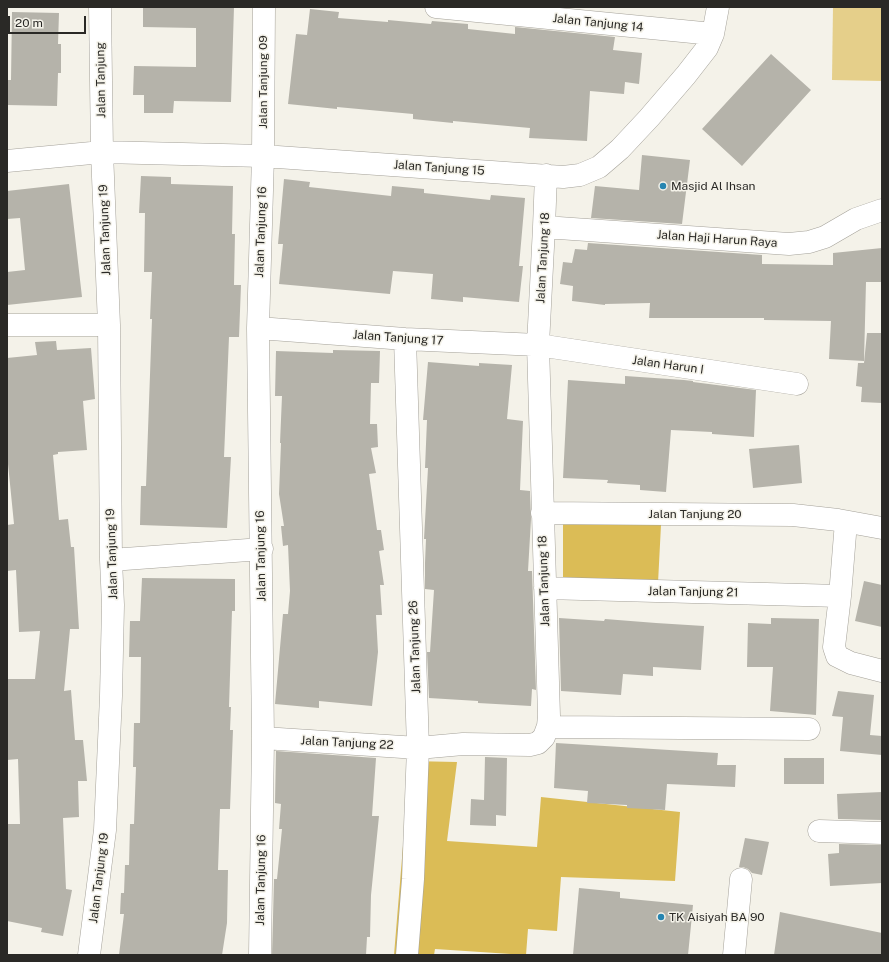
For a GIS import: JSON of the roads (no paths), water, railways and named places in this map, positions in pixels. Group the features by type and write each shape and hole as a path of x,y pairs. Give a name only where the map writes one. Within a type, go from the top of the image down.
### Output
{"street":[{"name":"Jalan Tanjung","path":"100,7 102,152"},
{"name":"Jalan Tanjung 09","path":"262,156 264,7"},
{"name":"Jalan Tanjung 14","path":"436,7 713,34"},
{"name":"Jalan Tanjung 15","path":"7,161 102,152 262,156 563,177 580,174 598,167 607,160 649,118 686,75 707,48 713,34 718,7"},
{"name":"Jalan Tanjung 19","path":"88,955 105,830 111,696 113,605 111,560 109,325 102,152"},
{"name":"Jalan Tanjung 16","path":"260,955 263,738 262,549 258,328 262,156"},
{"name":"Jalan Tanjung 18","path":"546,175 538,345 549,716 548,726"},
{"name":"Jalan Haji Harun Raya","path":"544,226 789,244 809,242 825,237 856,219 882,210"},
{"path":"7,325 109,325"},
{"name":"Jalan Tanjung 17","path":"258,328 405,339 538,345"},
{"name":"Jalan Tanjung 26","path":"405,339 425,747 407,955"},
{"name":"Jalan Harun I","path":"538,345 797,384"},
{"name":"Jalan Tanjung 20","path":"542,513 793,515 838,520 882,528"},
{"path":"846,522 834,647 844,660 882,671"},
{"path":"111,560 262,549"},
{"name":"Jalan Tanjung 21","path":"545,588 840,596"},
{"path":"548,726 809,729"},
{"name":"Jalan Tanjung 22","path":"263,738 425,747 463,744 530,745 538,743 544,737 548,726"},
{"path":"819,831 882,833"},
{"path":"734,955 741,879"}],"place":[{"name":"Masjid Al Ihsan","path":"663,186"},
{"name":"TK Aisiyah BA 90","path":"661,917"}]}
